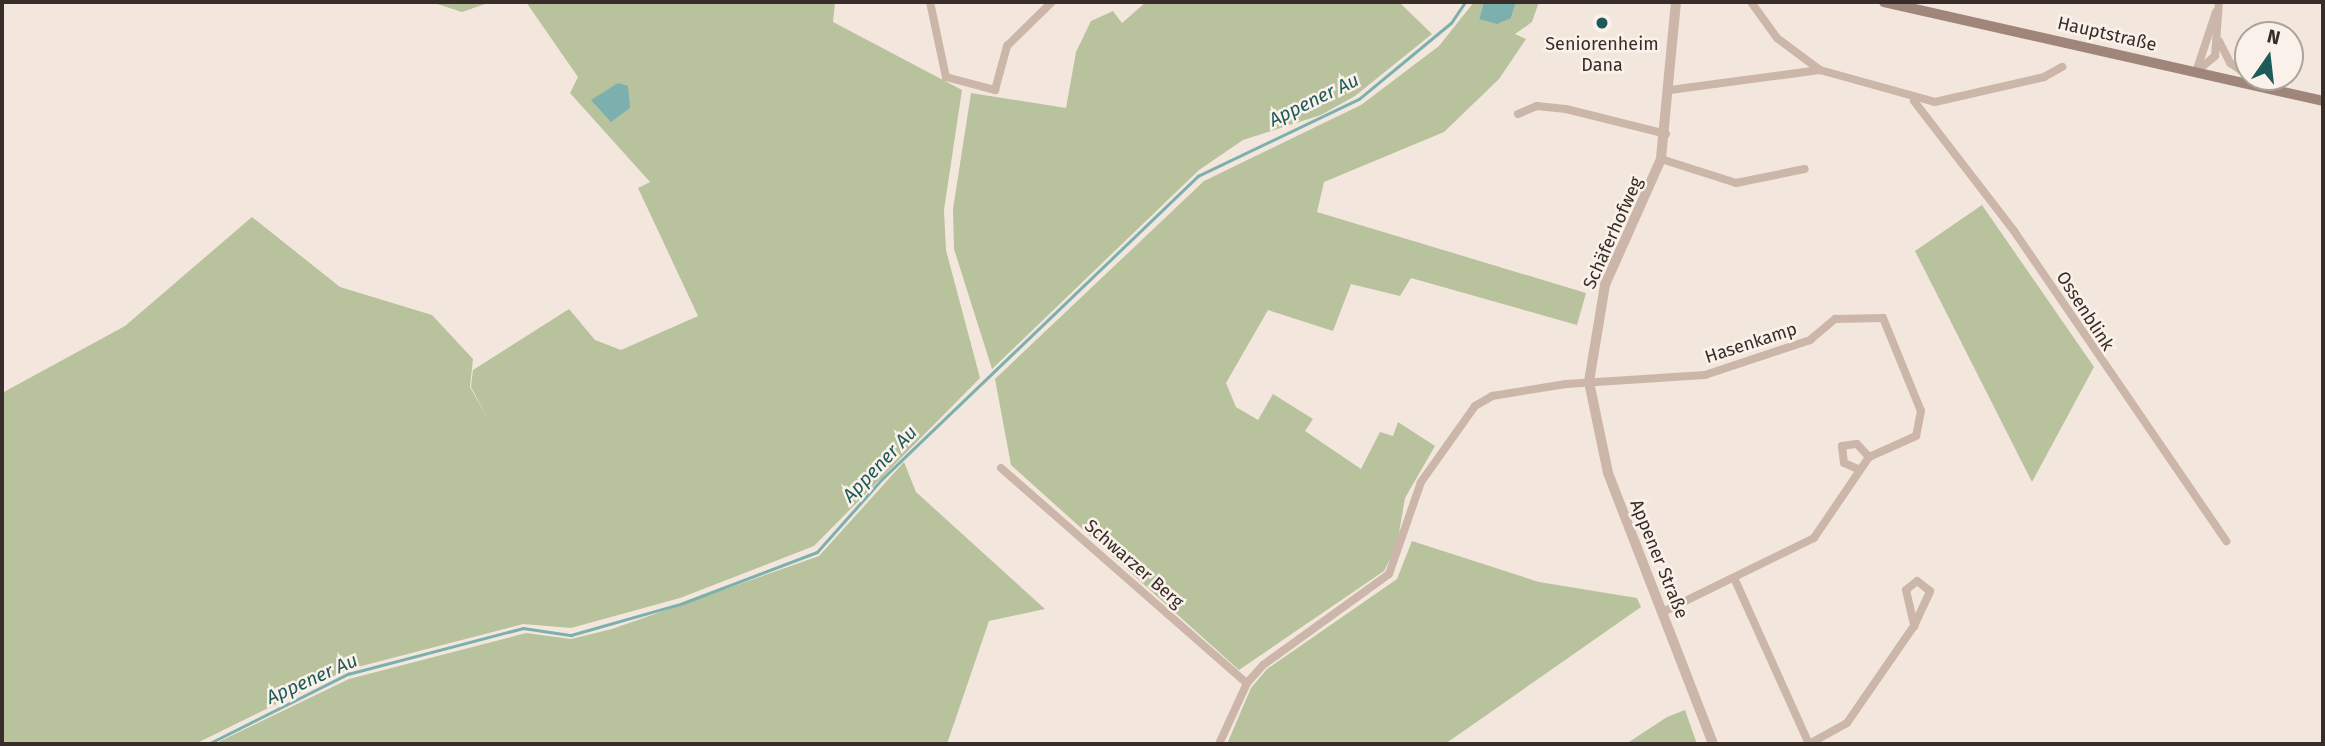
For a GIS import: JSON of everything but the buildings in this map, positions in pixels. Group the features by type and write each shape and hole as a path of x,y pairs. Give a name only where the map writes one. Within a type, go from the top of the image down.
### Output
{"main road":[{"name":"Hauptstraße","path":"1884,2 2323,101"}],"street":[{"path":"930,2 946,77 995,90 1007,46 1052,2"},
{"name":"Schäferhofweg","path":"1589,382 1605,285 1661,159 1666,134 1676,2"},
{"path":"1751,2 1777,37 1820,70 1914,101 1935,102 2044,77 2062,67"},
{"path":"2196,72 2219,4"},
{"path":"2196,72 2211,64 2219,40 2219,4"},
{"path":"2219,40 2230,63 2234,66"},
{"path":"1670,90 1820,70"},
{"name":"Ossenblink","path":"1914,101 2014,231 2226,541"},
{"path":"1518,114 1537,106 1566,109 1666,134"},
{"path":"1661,159 1736,183 1805,169"},
{"name":"Hasenkamp","path":"1589,382 1705,375 1810,341 1835,319 1875,315 1889,325 1922,422 1906,443 1869,457"},
{"path":"1219,744 1247,682 1389,575 1421,482 1475,406 1492,396 1589,382"},
{"name":"Appener Straße","path":"1589,382 1600,447 1713,744"},
{"path":"1663,612 1735,580 1814,538 1869,457 1857,444 1842,446 1844,463 1860,470"},
{"name":"Schwarzer Berg","path":"1001,468 1247,682"},
{"path":"1735,580 1809,744 1847,723 1914,625 1930,591 1917,581 1906,590 1914,625"}],"green space":[{"path":"431,2 491,2 462,12"},
{"path":"526,2 835,2 833,22 962,90 944,210 946,250 980,378 814,546 680,598 571,628 523,624 346,670 195,744 2,744 2,393 125,326 252,217 340,287 432,315 473,359 470,387 488,419 471,387 473,370 569,309 595,340 621,350 698,316 638,188 650,182 570,93 578,77"},
{"path":"1146,2 1399,2 1432,34 1355,96 1321,115 1243,140 1199,170 992,369 954,249 953,209 971,93 1066,108 1076,52 1091,21 1113,11 1122,23"},
{"path":"1474,2 1484,2 1479,19 1511,18 1516,2 1539,2 1532,22 1515,34 1526,39 1499,79 1444,132 1324,182 1317,212 1586,293 1577,325 1411,278 1400,296 1351,284 1333,331 1268,310 1226,383 1236,407 1258,420 1273,394 1313,419 1305,431 1361,469 1380,432 1393,436 1398,422 1435,446 1405,498 1397,545 1384,571 1239,670 1011,465 995,379 1204,181 1361,105 1439,46"},
{"path":"1982,205 2094,367 2032,482 1915,251"},
{"path":"904,462 916,492 1045,609 989,621 947,744 214,744 349,679 526,633 571,639 612,629 819,556"},
{"path":"1412,541 1539,582 1637,598 1641,607 1445,744 1227,744 1251,688 1267,669 1397,579"},
{"path":"1685,710 1697,744 1626,744 1667,717"}],"water":[{"path":"1484,2 1516,2 1511,18 1497,24 1479,19"},
{"path":"618,83 628,86 630,108 611,122 591,100"}],"waterway":[{"name":"Appener Au","path":"208,744 348,674 523,628 571,635 683,603 817,552 882,479 1198,176 1359,99 1451,23 1465,2"}],"place":[{"name":"Seniorenheim Dana","path":"1602,23"}]}
